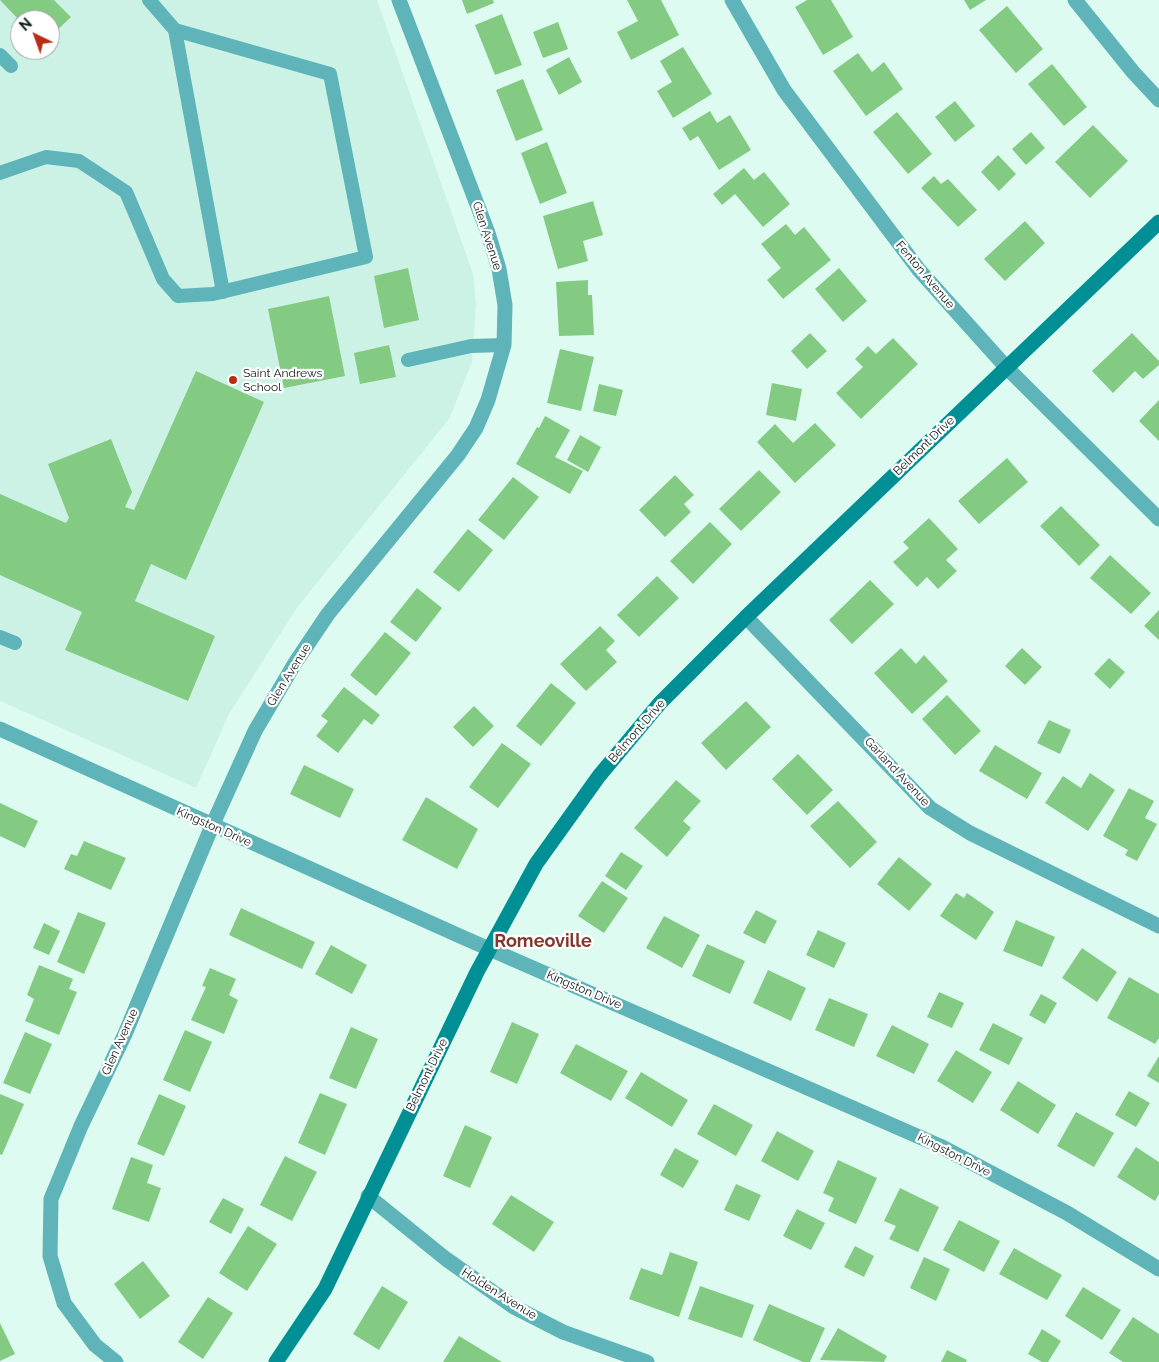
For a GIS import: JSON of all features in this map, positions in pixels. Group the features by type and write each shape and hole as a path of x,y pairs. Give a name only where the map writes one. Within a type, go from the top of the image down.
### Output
{"street":[{"name":"Glen Avenue","path":"116,1362 95,1345 64,1303 50,1256 51,1199 81,1126 125,1034 212,826 255,731 295,663 328,614 452,462 476,428 488,400 504,345 504,305 499,269 491,242 399,0"},
{"name":"Fenton Avenue","path":"732,0 784,90 858,192 918,270 1006,367 1159,519"},
{"path":"1075,0 1133,72 1159,100"},
{"name":"Belmont Drive","path":"276,1362 325,1289 368,1196 490,949 536,864 599,776 660,703 746,617 1159,222"},
{"name":"Garland Avenue","path":"746,617 930,808 970,833 1159,926"},
{"name":"Kingston Drive","path":"0,729 212,826 940,1146 1067,1213 1159,1269"},
{"name":"Holden Avenue","path":"368,1196 446,1259 514,1307 563,1332 647,1362"}],"lane":[{"path":"149,0 175,30 223,292"},
{"path":"0,173 46,157 79,161 126,192 163,279 178,296 223,292 366,257 330,74 175,30"},
{"path":"0,55 11,66"},
{"path":"408,360 471,346 504,345"},
{"path":"0,637 16,643"}],"shaded area":[{"name":"Saint Andrews School","path":"0,0 377,0 473,274 476,304 472,362 449,419 296,609 229,714 196,788 0,701"}],"building":[{"path":"0,0 54,0 71,17 60,27 60,10 10,11"},
{"path":"462,0 493,0 494,3 467,14"},
{"path":"627,0 661,0 679,35 631,60 617,32 638,21"},
{"path":"807,0 831,0 853,37 823,55 795,7"},
{"path":"964,0 986,0 970,10"},
{"path":"1007,6 1043,49 1016,73 979,30"},
{"path":"502,14 522,65 495,75 475,25"},
{"path":"558,22 568,49 543,58 533,32"},
{"path":"683,47 712,94 673,118 657,91 672,82 660,61"},
{"path":"858,53 872,72 884,62 903,89 866,116 833,71"},
{"path":"569,57 582,82 559,95 546,70"},
{"path":"1052,64 1087,107 1064,126 1028,84"},
{"path":"523,79 543,130 516,141 496,90"},
{"path":"955,101 975,126 955,142 935,117"},
{"path":"710,111 717,123 730,115 751,150 719,170 698,136 690,141 682,128"},
{"path":"897,112 932,154 908,174 873,132"},
{"path":"1093,125 1128,161 1090,198 1055,162"},
{"path":"1031,132 1045,148 1026,165 1012,149"},
{"path":"547,142 567,193 540,204 521,153"},
{"path":"998,155 1016,174 999,191 981,172"},
{"path":"744,168 754,180 764,172 790,204 763,227 735,194 722,205 713,194"},
{"path":"934,176 941,184 948,179 977,210 958,227 921,188"},
{"path":"593,201 603,235 583,241 588,261 558,269 543,216"},
{"path":"1025,221 1045,243 1005,281 984,259"},
{"path":"786,224 795,235 804,227 831,260 783,299 767,280 781,268 761,244"},
{"path":"408,268 419,320 384,328 374,276"},
{"path":"839,268 867,301 843,322 815,289"},
{"path":"588,280 588,295 592,295 594,335 559,336 556,282"},
{"path":"329,296 345,376 284,388 268,309"},
{"path":"810,333 827,351 807,369 791,351"},
{"path":"1132,333 1159,361 1159,365 1143,379 1135,371 1113,393 1092,371"},
{"path":"893,338 918,364 861,419 836,393 863,367 855,359 868,346 876,354"},
{"path":"389,345 396,377 360,384 354,353"},
{"path":"560,349 594,357 581,411 547,403"},
{"path":"196,371 264,402 186,580 151,564 135,601 215,636 188,701 65,650 82,612 0,575 0,494 66,523 69,518 48,464 111,439 132,492 125,507 134,510"},
{"path":"772,383 802,389 796,421 766,415"},
{"path":"599,384 623,390 616,416 593,411"},
{"path":"1159,400 1159,441 1139,421"},
{"path":"545,416 570,430 555,457 583,471 570,494 516,464"},
{"path":"815,423 836,445 795,483 757,442 775,424 793,443"},
{"path":"580,435 601,447 588,472 567,460"},
{"path":"1007,458 1028,482 979,524 958,501"},
{"path":"759,470 781,492 741,531 719,509"},
{"path":"675,475 694,495 684,504 691,512 665,537 639,510"},
{"path":"513,477 539,497 504,540 478,520"},
{"path":"1061,506 1100,545 1079,566 1040,526"},
{"path":"929,518 958,549 946,560 957,571 938,589 927,577 917,587 893,562 909,548 903,542"},
{"path":"710,522 732,544 693,584 670,561"},
{"path":"468,529 493,550 459,592 433,572"},
{"path":"1110,555 1151,593 1131,614 1090,578"},
{"path":"657,576 679,598 639,637 617,615"},
{"path":"870,580 894,604 852,644 829,620"},
{"path":"417,588 442,608 416,642 390,622"},
{"path":"1159,610 1159,640 1144,626"},
{"path":"600,626 615,641 606,650 617,662 586,691 560,664"},
{"path":"385,632 411,653 376,696 350,675"},
{"path":"901,648 916,664 924,655 948,681 912,714 874,673"},
{"path":"1022,648 1042,667 1025,685 1005,666"},
{"path":"1109,658 1125,672 1110,689 1094,674"},
{"path":"551,683 576,703 541,746 516,726"},
{"path":"344,687 380,715 372,725 364,719 338,753 316,736 328,721 321,716"},
{"path":"947,695 981,731 955,755 922,719"},
{"path":"746,701 771,727 726,770 701,743"},
{"path":"474,706 494,726 473,747 453,727"},
{"path":"1049,720 1071,730 1060,754 1037,743"},
{"path":"502,743 531,764 498,808 469,787"},
{"path":"995,745 1042,773 1027,799 979,771"},
{"path":"798,754 833,790 807,815 772,779"},
{"path":"304,765 354,789 340,818 290,794"},
{"path":"1090,773 1115,790 1088,831 1045,803 1063,776 1081,788"},
{"path":"676,780 701,801 683,821 691,828 667,857 634,828"},
{"path":"1129,788 1154,801 1145,818 1157,824 1137,861 1125,855 1128,850 1103,836"},
{"path":"426,797 478,829 457,869 402,840"},
{"path":"838,801 877,842 850,868 810,826"},
{"path":"0,803 38,821 25,848 0,836"},
{"path":"84,841 126,858 111,890 64,869 71,854 77,856"},
{"path":"621,852 643,866 626,890 605,876"},
{"path":"899,857 932,884 909,911 877,884"},
{"path":"602,881 628,898 604,933 578,916"},
{"path":"956,893 964,898 967,893 994,912 976,940 940,916"},
{"path":"241,908 315,942 302,969 229,935"},
{"path":"756,910 777,921 765,944 743,933"},
{"path":"78,912 106,923 84,974 57,962"},
{"path":"664,916 700,935 682,968 646,948"},
{"path":"1016,920 1055,937 1042,967 1003,951"},
{"path":"44,923 60,931 49,955 33,948"},
{"path":"818,930 846,943 834,968 806,955"},
{"path":"707,944 745,961 730,994 692,976"},
{"path":"331,945 367,965 352,994 315,974"},
{"path":"1082,948 1117,972 1097,1002 1062,978"},
{"path":"39,965 73,979 69,989 77,992 59,1035 25,1021 34,999 27,995"},
{"path":"210,968 236,979 229,995 238,1000 224,1034 191,1020 206,987 202,986"},
{"path":"768,970 806,988 791,1021 753,1003"},
{"path":"1129,977 1159,994 1159,1038 1155,1044 1107,1018"},
{"path":"939,992 964,1003 952,1028 927,1017"},
{"path":"1041,994 1057,1003 1045,1024 1029,1015"},
{"path":"829,998 868,1014 854,1047 815,1030"},
{"path":"512,1022 539,1034 517,1084 490,1072"},
{"path":"993,1023 1023,1038 1009,1065 979,1050"},
{"path":"892,1025 929,1044 914,1074 876,1056"},
{"path":"351,1027 378,1039 356,1089 329,1078"},
{"path":"185,1030 212,1042 190,1092 163,1080"},
{"path":"25,1032 52,1044 30,1094 3,1083"},
{"path":"576,1044 628,1071 611,1101 560,1073"},
{"path":"956,1050 992,1072 973,1103 937,1081"},
{"path":"1159,1056 1159,1083 1147,1076"},
{"path":"641,1072 688,1100 672,1127 625,1098"},
{"path":"1018,1081 1056,1105 1038,1134 1000,1110"},
{"path":"1129,1091 1150,1103 1136,1127 1115,1115"},
{"path":"320,1093 347,1104 325,1155 298,1143"},
{"path":"0,1094 24,1104 2,1155 0,1154"},
{"path":"159,1094 186,1106 164,1156 137,1144"},
{"path":"714,1104 753,1125 736,1156 697,1134"},
{"path":"1076,1112 1114,1133 1094,1167 1057,1146"},
{"path":"465,1125 492,1137 470,1188 443,1176"},
{"path":"777,1131 814,1151 798,1181 761,1161"},
{"path":"1136,1147 1159,1162 1159,1194 1155,1201 1117,1177"},
{"path":"675,1148 699,1161 683,1188 660,1175"},
{"path":"285,1156 317,1172 292,1221 260,1205"},
{"path":"131,1157 153,1165 147,1183 161,1188 149,1222 112,1209"},
{"path":"838,1160 877,1178 856,1224 828,1211 834,1198 823,1193"},
{"path":"736,1184 761,1195 749,1221 724,1210"},
{"path":"900,1188 939,1207 918,1252 889,1239 896,1226 884,1221"},
{"path":"511,1195 554,1222 534,1252 492,1224"},
{"path":"223,1198 244,1209 231,1234 209,1222"},
{"path":"797,1209 825,1223 811,1250 783,1236"},
{"path":"959,1220 1000,1241 984,1272 943,1250"},
{"path":"248,1226 277,1244 247,1291 219,1273"},
{"path":"855,1246 874,1256 864,1277 844,1267"},
{"path":"1014,1248 1062,1275 1047,1300 999,1274"},
{"path":"670,1252 698,1262 679,1317 629,1299 641,1268 662,1275"},
{"path":"924,1257 950,1269 936,1301 910,1288"},
{"path":"143,1261 170,1296 140,1319 114,1284"},
{"path":"382,1286 408,1302 379,1350 353,1334"},
{"path":"700,1286 754,1305 742,1338 688,1319"},
{"path":"1083,1287 1121,1310 1102,1340 1065,1316"},
{"path":"208,1297 233,1313 203,1359 178,1342"},
{"path":"769,1304 825,1328 810,1362 803,1362 753,1340"},
{"path":"1133,1317 1159,1334 1159,1362 1123,1362 1109,1353"},
{"path":"0,1323 15,1354 0,1361"},
{"path":"838,1328 887,1356 884,1362 820,1360"},
{"path":"1042,1329 1061,1341 1048,1362 1042,1362 1028,1354"},
{"path":"459,1336 502,1362 443,1362"},
{"path":"947,1350 967,1360 966,1362 941,1362"}],"place":[{"name":"Saint Andrews School","path":"233,380"}],"district":[{"name":"Romeoville","path":"543,942"}]}
